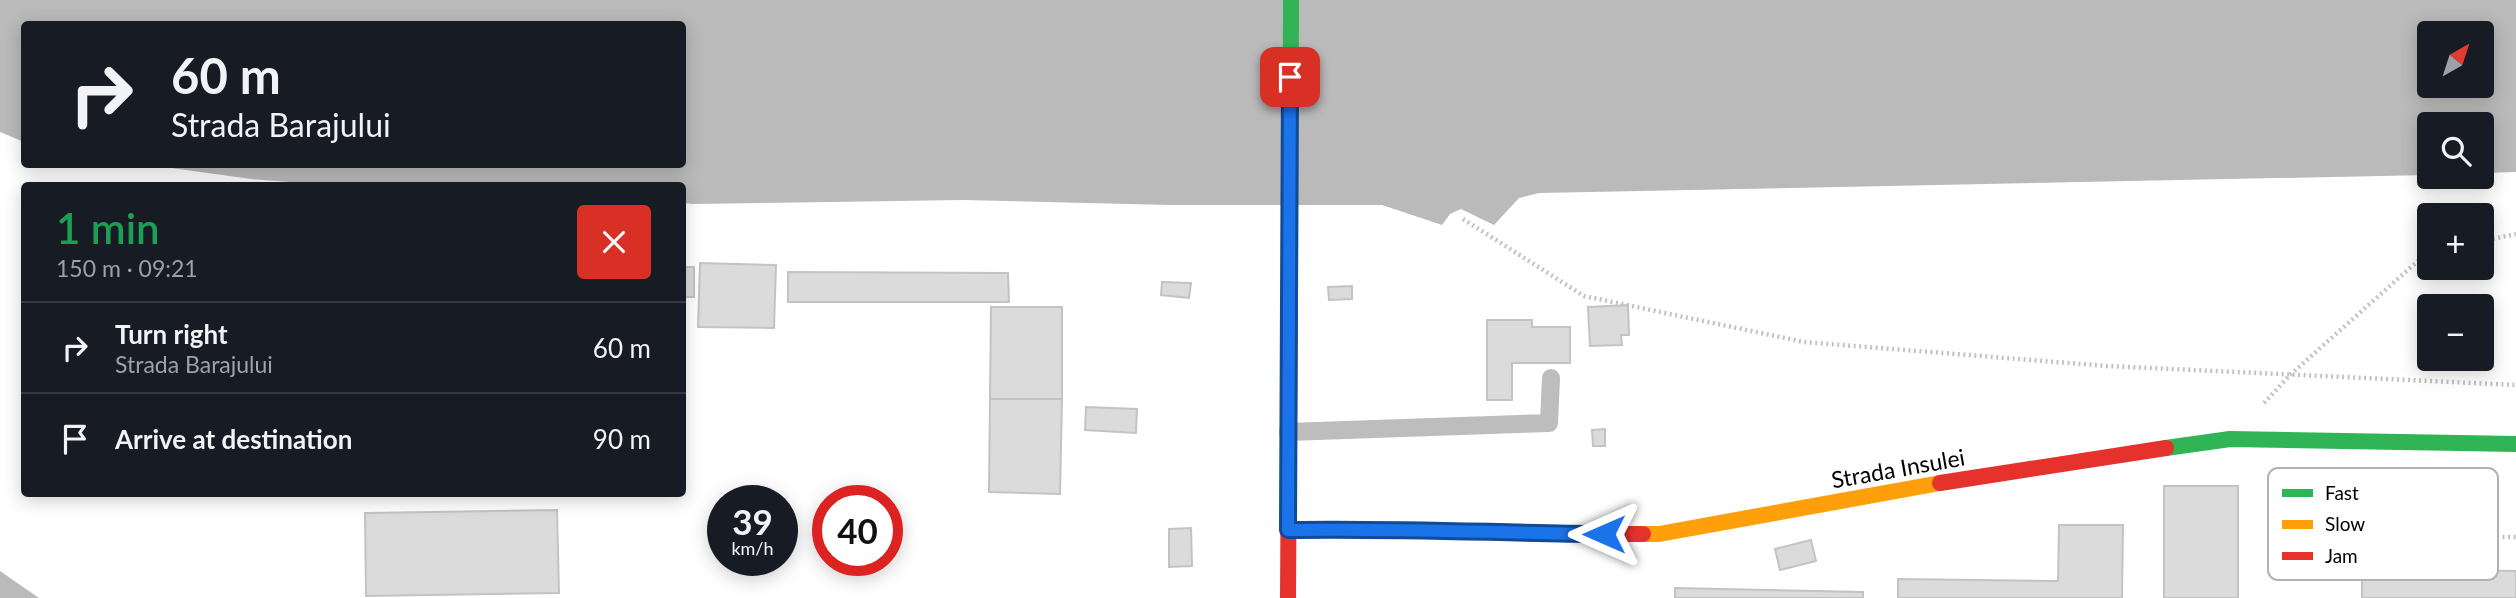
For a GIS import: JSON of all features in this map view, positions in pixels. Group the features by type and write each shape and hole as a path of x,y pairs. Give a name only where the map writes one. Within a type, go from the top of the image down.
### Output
{"street":[{"path":"1288,598 1291,0"},
{"name":"Strada Insulei","path":"1288,530 1395,528 1496,534 1659,534 2026,468 2230,439 2516,444"}],"lane":[{"path":"1288,432 1549,423 1551,378"}],"path":[{"path":"1463,219 1584,296 1804,342 2108,366 2516,385"},
{"path":"2494,239 2516,234"},
{"path":"2230,439 2290,375 2417,262"},
{"path":"2498,537 2516,537"}],"shaded area":[{"path":"0,0 2516,0 2516,172 2494,173 2494,112 2417,112 2417,175 1539,193 1519,198 1494,225 1461,209 1450,214 1442,225 1382,205 1169,205 963,200 692,204 686,203 686,182 290,182 172,168 686,168 686,21 21,21 21,141 0,132"},
{"path":"0,571 39,598 0,598"}],"building":[{"path":"700,263 776,265 774,328 698,327"},
{"path":"686,267 694,267 694,297 686,297"},
{"path":"788,272 1008,273 1009,302 788,302"},
{"path":"1162,282 1191,283 1189,298 1161,295"},
{"path":"1352,286 1352,299 1329,300 1328,287"},
{"path":"1628,305 1629,335 1621,335 1622,345 1590,346 1588,307"},
{"path":"991,307 1062,307 1062,399 990,399"},
{"path":"1487,320 1532,320 1532,327 1570,327 1570,363 1512,363 1512,400 1487,400"},
{"path":"990,399 1062,399 1060,494 989,492"},
{"path":"1086,407 1137,409 1136,433 1085,430"},
{"path":"1605,429 1605,446 1593,446 1592,430"},
{"path":"2164,486 2238,486 2238,598 2164,598"},
{"path":"557,510 559,593 366,596 365,513"},
{"path":"2059,525 2123,525 2122,598 1898,598 1898,579 2058,581"},
{"path":"1191,528 1192,566 1169,567 1169,529"},
{"path":"1811,540 1816,561 1780,570 1775,549"},
{"path":"2498,571 2516,571 2516,598 2362,598 2362,580 2498,580"},
{"path":"1675,588 1863,592 1863,598 1675,598"}],"traffic: fast":[{"path":"1290,259 1291,0"},
{"path":"2166,448 2230,439 2516,444"}],"traffic: slow":[{"path":"1643,534 1659,534 1940,483"}],"traffic: jam":[{"path":"1288,598 1290,259"},
{"path":"1940,483 2166,448"},
{"path":"1288,530 1643,534"}],"route":[{"path":"1290,77 1288,530 1395,528 1496,534 1604,534"}]}
